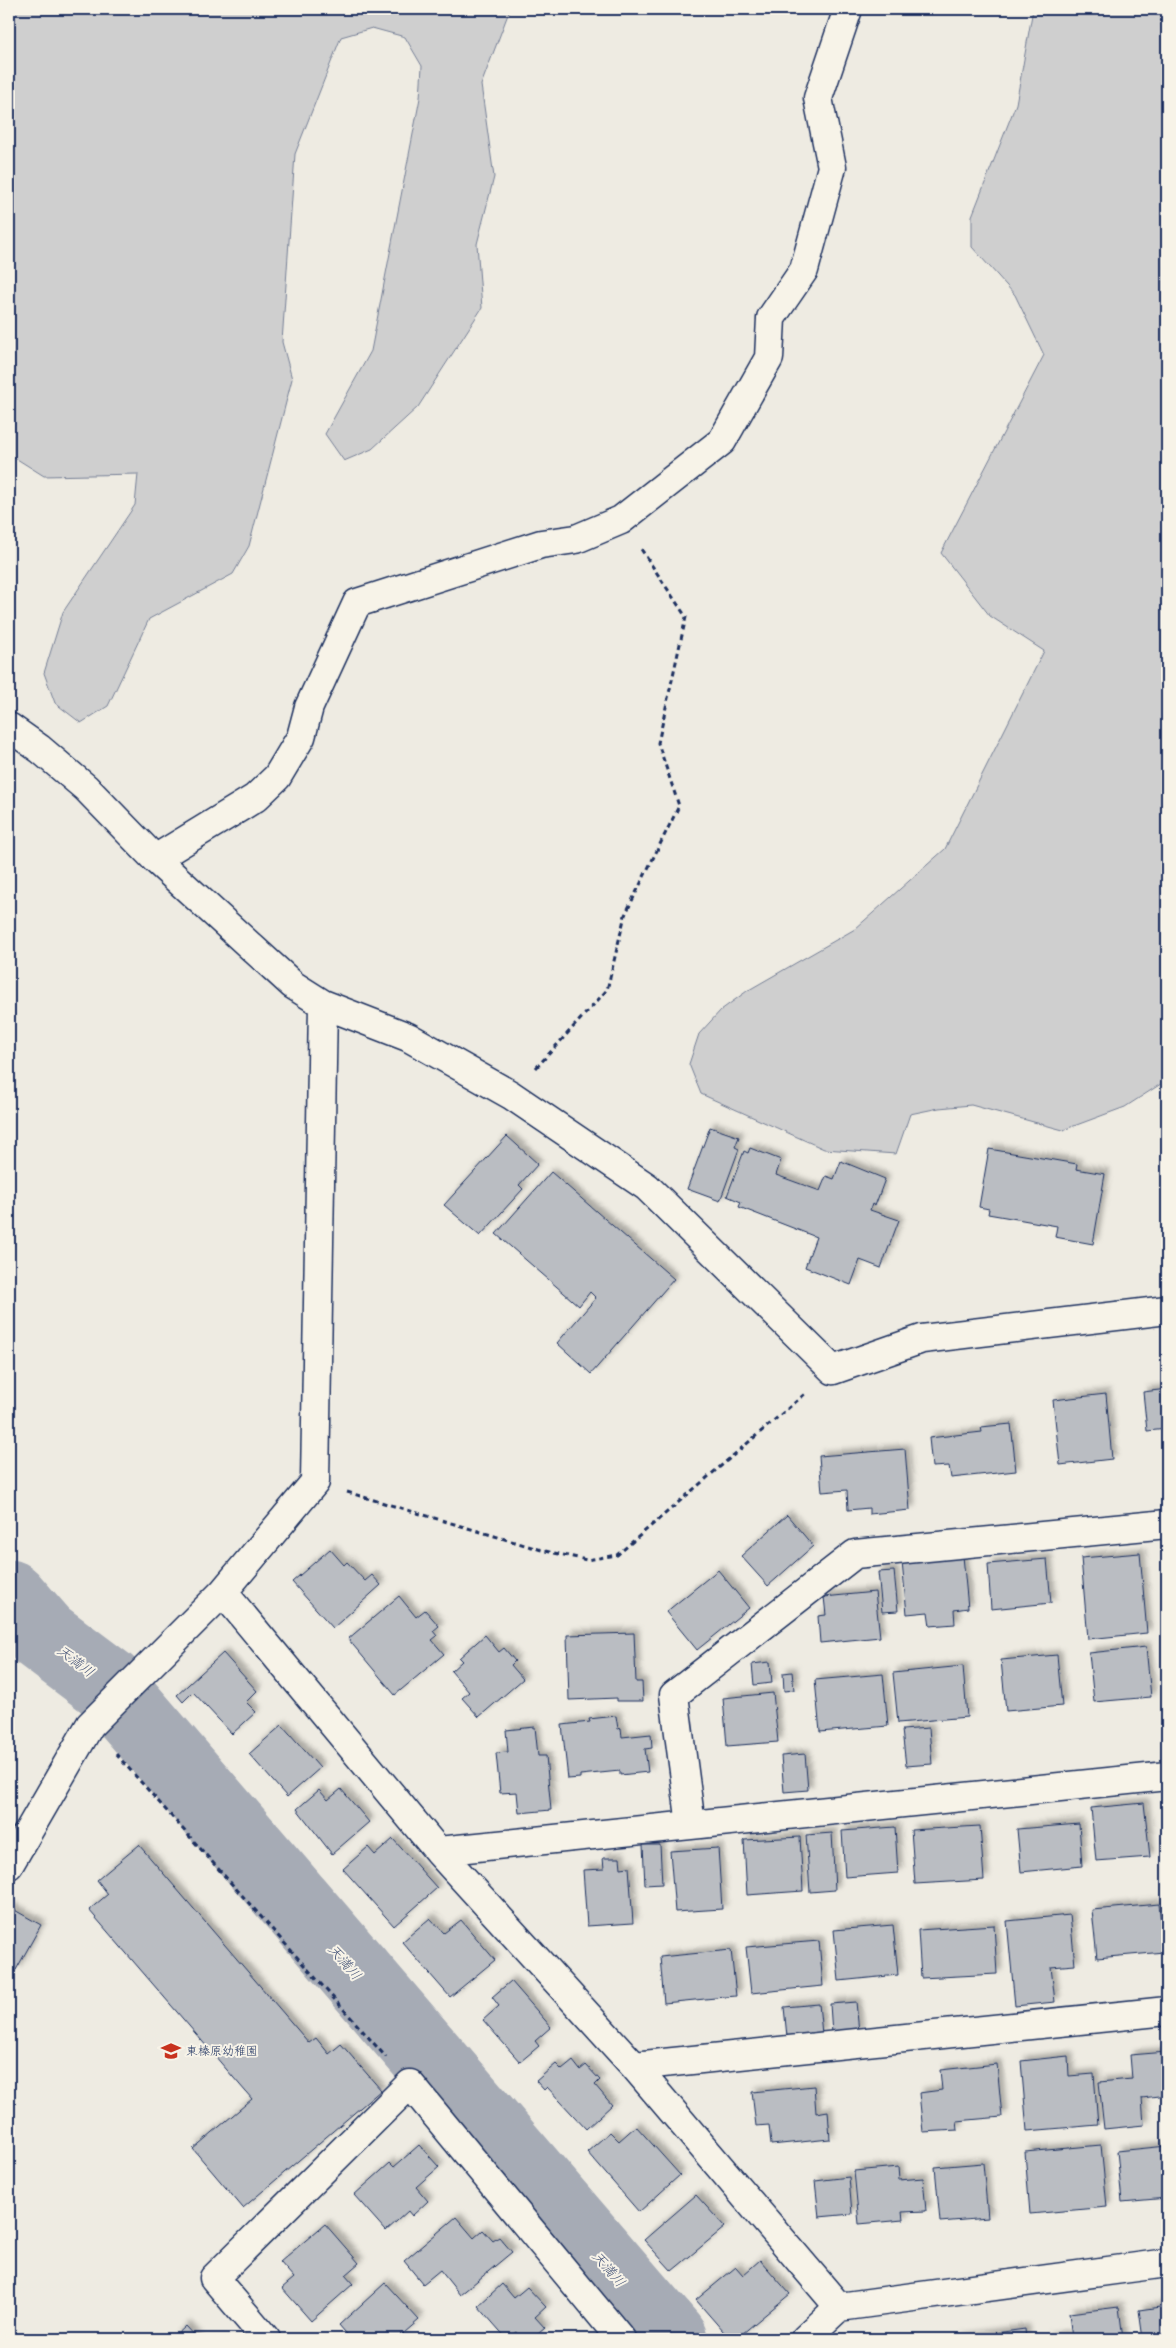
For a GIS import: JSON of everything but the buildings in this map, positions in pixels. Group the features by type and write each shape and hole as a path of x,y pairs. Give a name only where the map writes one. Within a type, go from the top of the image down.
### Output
{"street":[{"path":"155,859 255,798 277,777 301,737 309,707 357,603 541,544 576,538 621,520 722,441 769,358 771,318 804,270 832,167 818,98 848,9"},
{"path":"9,727 40,749 86,788 155,859 293,985 323,1004 408,1037 511,1095 647,1187 833,1370 922,1339 1167,1310"},
{"path":"9,1866 90,1725 223,1592 315,1482 323,1004"},
{"path":"691,1825 674,1695 855,1554 1167,1524"},
{"path":"223,1592 438,1851 634,2066 839,2307"},
{"path":"438,1851 1167,1776"},
{"path":"634,2066 1167,2010"},
{"path":"266,2339 214,2278 410,2084 621,2339"},
{"path":"806,2339 839,2307 1167,2263"}],"path":[{"path":"511,1095 608,990 625,915 679,806 658,742 686,617 621,520"},
{"path":"315,1482 546,1551 587,1560 617,1555 833,1370"},
{"path":"90,1725 410,2084"}],"shaded area":[{"path":"9,9 510,9 481,85 494,177 477,244 482,308 418,407 372,449 344,461 325,434 371,351 420,98 422,66 405,37 372,28 341,37 295,154 282,342 292,379 249,546 233,574 149,619 108,706 81,723 55,703 44,673 63,612 135,505 138,474 44,476 9,454"},
{"path":"1033,9 1167,9 1167,1080 1125,1107 1063,1130 971,1105 939,1108 910,1114 896,1154 824,1149 701,1094 689,1064 699,1034 721,1010 747,991 855,929 945,849 1044,651 990,616 941,553 1044,355 1015,295 972,247 972,216 1016,104"}],"waterway":[{"name":"天満川","path":"9,1597 43,1636 107,1684 670,2339"}],"place":[{"name":"東榛原幼稚園","path":"171,2051"}]}
